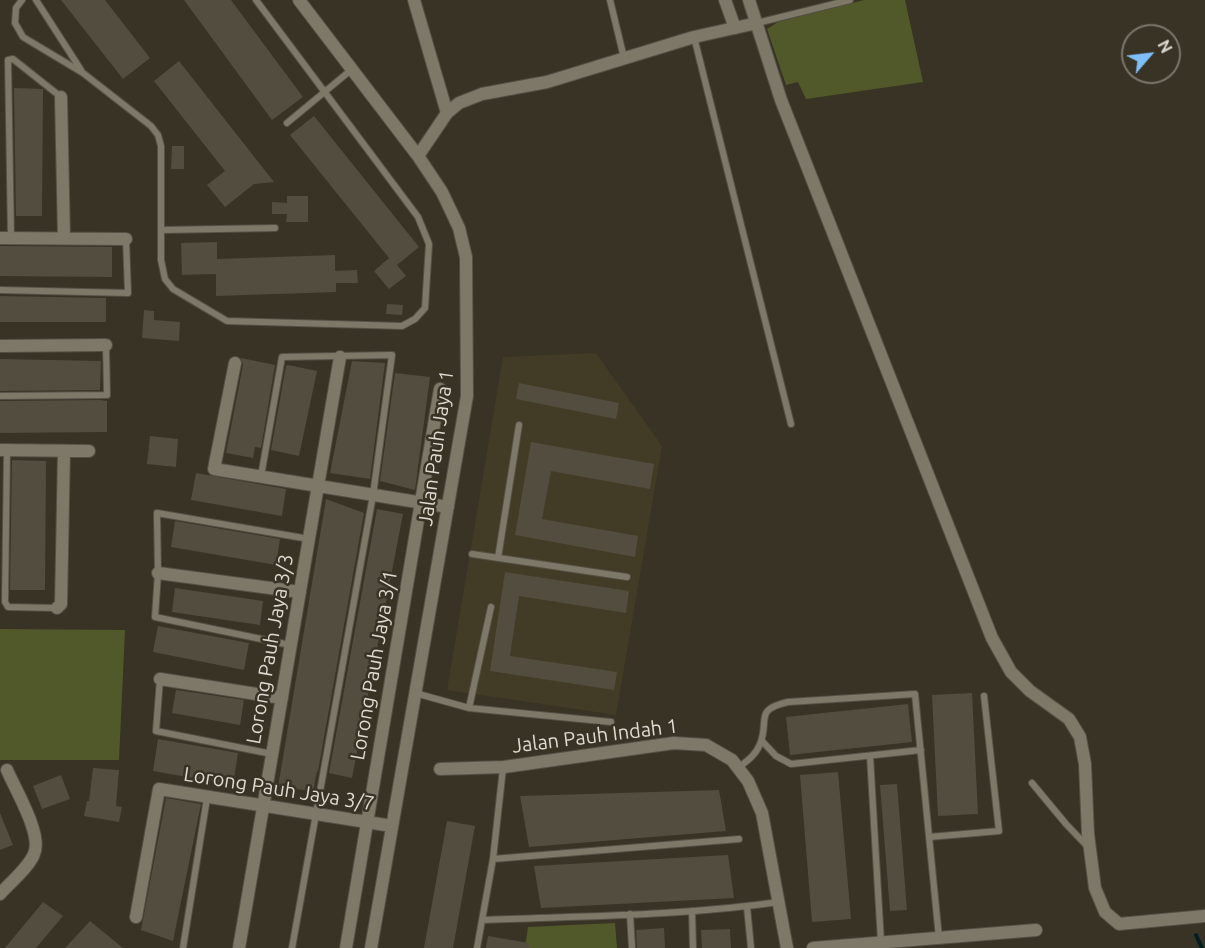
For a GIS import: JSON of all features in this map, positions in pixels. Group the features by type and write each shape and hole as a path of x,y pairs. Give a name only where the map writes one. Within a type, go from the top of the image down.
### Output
{"street":[{"name":"Jalan Pauh Jaya 1","path":"300,0 418,156 442,192 459,228 466,257 467,396 371,948"},
{"path":"414,0 447,113"},
{"path":"725,0 735,28"},
{"path":"749,0 781,100 992,638 1011,672 1030,691 1069,719 1080,737 1085,764 1095,888 1105,912 1119,924 1205,916"},
{"path":"418,156 447,113 459,103 482,94 547,82 694,37 757,22"},
{"path":"61,97 64,238"},
{"path":"6,238 126,239"},
{"path":"0,346 106,345"},
{"name":"Lorong Pauh Jaya 3/3","path":"239,948 340,357"},
{"path":"235,363 214,469 448,507"},
{"name":"Lorong Pauh Jaya 3/1","path":"346,948 440,389"},
{"path":"4,450 89,451"},
{"path":"57,608 61,604 64,451"},
{"path":"158,573 300,592"},
{"path":"160,679 282,698"},
{"name":"Jalan Pauh Indah 1","path":"440,769 504,767 674,742 706,745 732,760 748,781 762,813 787,948"},
{"path":"1,891 33,857 36,848 36,836 3,770"},
{"name":"Lorong Pauh Jaya 3/7","path":"136,917 159,789 392,826"},
{"path":"813,948 1036,930"}],"lane":[{"path":"22,0 16,8 15,23 23,37 83,73 151,126 158,135 161,146 160,260 165,279 173,289 227,321 402,326 415,319 425,308 429,244 418,217 256,0"},
{"path":"36,0 83,73"},
{"path":"610,0 624,58"},
{"path":"757,22 850,0"},
{"path":"694,37 791,424"},
{"path":"6,238 8,60 13,59 61,97"},
{"path":"287,123 351,70"},
{"path":"162,230 275,228"},
{"path":"0,290 128,293 126,239"},
{"path":"0,396 107,395 106,345"},
{"path":"261,476 282,357 392,356 373,495 292,948"},
{"path":"498,558 519,425"},
{"path":"4,450 5,602 8,607 57,608"},
{"path":"290,645 155,617 158,573 157,513 309,538"},
{"path":"472,554 627,577"},
{"path":"469,708 491,607"},
{"path":"160,679 156,731 272,754"},
{"path":"416,693 469,708 611,722"},
{"path":"737,768 751,758 762,741 764,717 768,709 774,705 788,702 915,694 939,938"},
{"path":"929,837 999,831 984,696"},
{"path":"762,741 776,756 791,764 921,750"},
{"path":"870,756 881,943"},
{"path":"477,948 493,860 504,767"},
{"path":"1032,783 1066,824 1090,848"},
{"path":"183,948 207,798"},
{"path":"493,860 739,839"},
{"path":"483,920 692,911 780,902"},
{"path":"747,907 751,948"},
{"path":"692,911 693,948"},
{"path":"630,914 632,948"}],"shaded area":[{"path":"596,353 662,446 616,715 447,690 503,357"}],"green space":[{"path":"864,0 905,0 923,82 806,99 798,82 786,85 767,29 778,22"},
{"path":"0,629 125,630 119,760 0,760"},
{"path":"615,923 617,948 525,948 528,927"}],"building":[{"path":"61,0 105,0 150,58 123,79"},
{"path":"184,0 231,0 303,97 272,120"},
{"path":"179,61 274,182 254,184 225,207 207,185 225,171 154,81"},
{"path":"14,88 43,89 42,216 16,216"},
{"path":"314,116 419,247 397,265 406,276 389,289 374,271 389,258 290,135"},
{"path":"172,146 184,146 184,169 171,169"},
{"path":"287,196 308,196 308,222 286,222 287,214 272,214 272,202 287,203"},
{"path":"217,242 217,259 335,255 335,271 357,270 358,283 336,283 336,292 216,296 216,274 182,275 181,243"},
{"path":"0,246 112,247 112,277 0,276"},
{"path":"0,296 106,298 106,322 0,322"},
{"path":"387,304 403,305 402,315 386,314"},
{"path":"144,310 154,311 154,320 180,322 179,341 142,338"},
{"path":"241,358 275,365 261,448 255,447 253,458 226,453 243,365"},
{"path":"0,359 101,361 100,390 0,391"},
{"path":"352,361 385,363 370,479 330,473"},
{"path":"288,365 317,371 299,456 271,450"},
{"path":"395,373 430,377 415,490 380,481"},
{"path":"519,383 619,403 616,419 516,399"},
{"path":"0,401 107,401 107,432 0,433"},
{"path":"150,436 178,439 176,467 147,464"},
{"path":"531,442 654,464 650,489 551,471 542,519 638,536 635,557 515,535"},
{"path":"12,460 46,461 45,590 10,590"},
{"path":"196,473 286,489 282,516 191,500"},
{"path":"326,499 364,513 313,791 278,787"},
{"path":"377,509 403,514 352,778 329,773"},
{"path":"175,521 280,539 276,565 171,547"},
{"path":"505,572 629,591 626,613 519,596 510,656 617,672 614,690 490,671"},
{"path":"175,588 263,601 260,625 172,612"},
{"path":"158,626 249,643 244,670 153,652"},
{"path":"176,690 244,700 240,725 172,713"},
{"path":"972,693 978,814 938,816 932,695"},
{"path":"908,704 912,742 790,755 786,717"},
{"path":"158,739 238,753 233,785 153,771"},
{"path":"93,768 119,770 116,806 122,807 119,822 84,816 87,801 89,801"},
{"path":"838,772 851,919 812,922 800,775"},
{"path":"61,775 70,799 42,809 33,786"},
{"path":"897,784 907,910 890,911 880,785"},
{"path":"719,790 726,831 529,847 520,796"},
{"path":"166,798 201,804 173,941 141,930"},
{"path":"0,813 13,845 0,850"},
{"path":"447,821 475,826 453,948 424,948"},
{"path":"728,855 734,898 541,908 534,866"},
{"path":"43,902 63,916 36,948 5,948"},
{"path":"90,921 123,948 65,948"},
{"path":"664,928 665,948 637,948 636,930"},
{"path":"730,929 731,948 702,948 701,930"},
{"path":"488,936 529,943 529,948 486,948"}],"waterway":[{"path":"1196,935 1202,948"}]}
